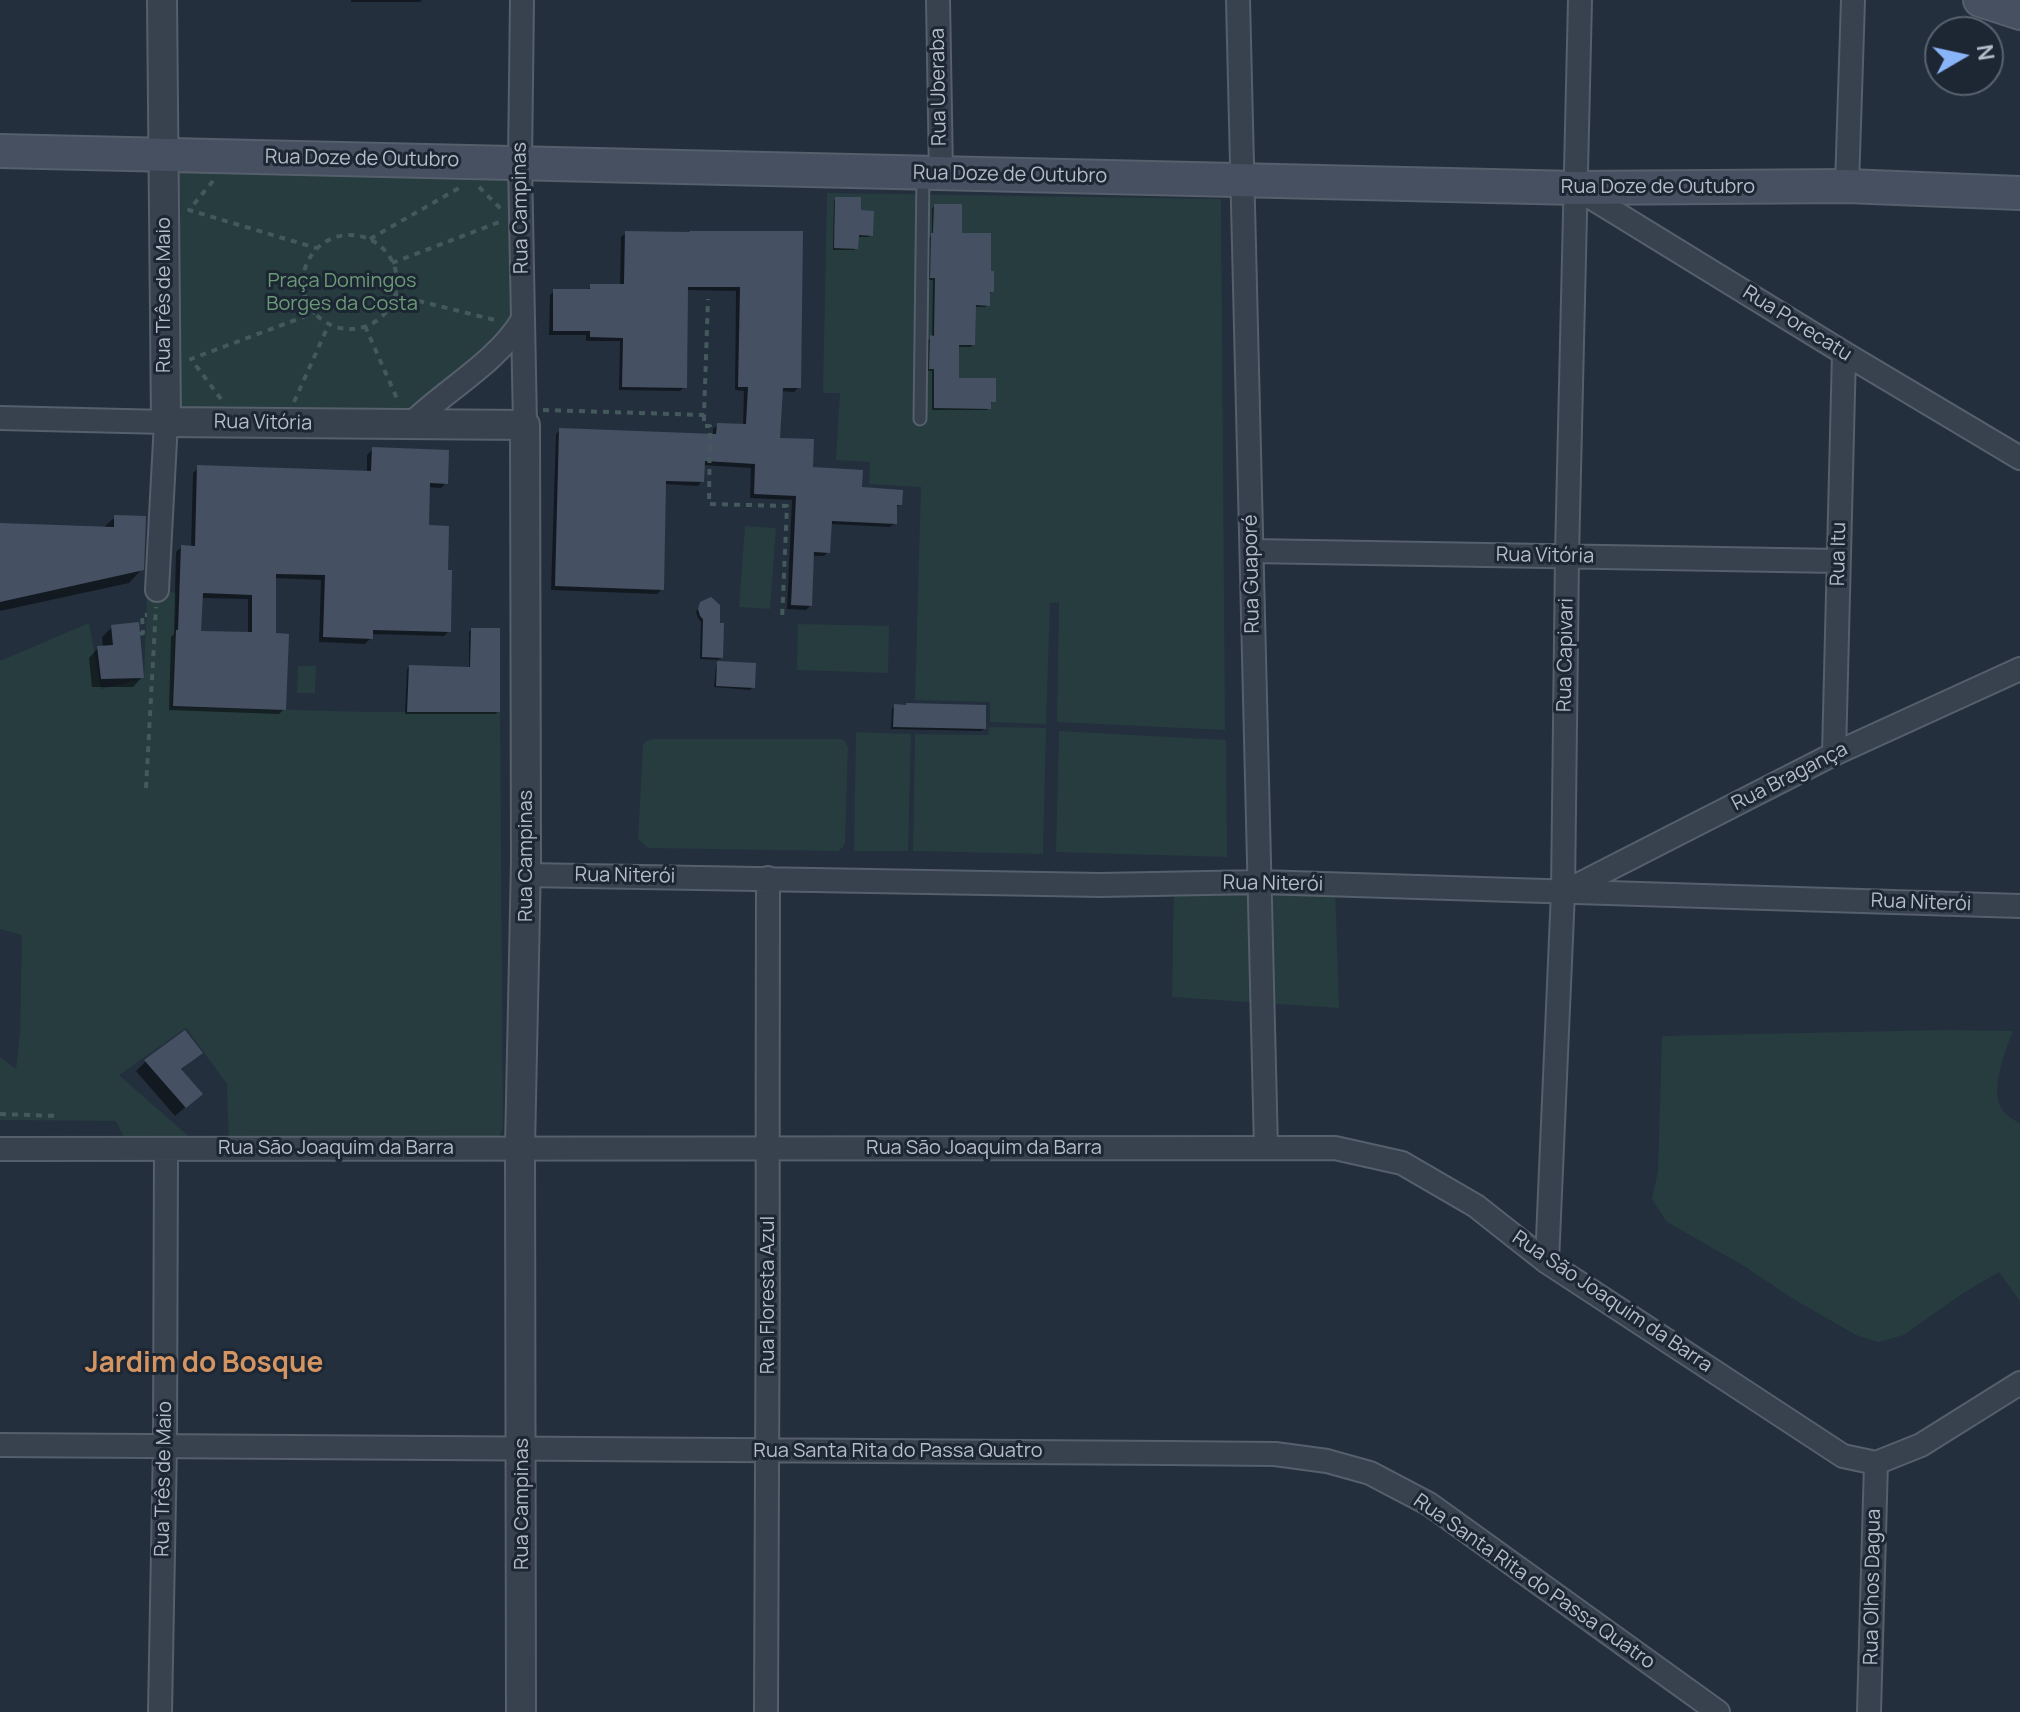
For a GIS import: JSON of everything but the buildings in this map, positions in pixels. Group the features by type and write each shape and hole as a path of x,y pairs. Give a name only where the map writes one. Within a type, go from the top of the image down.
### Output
{"main road":[{"path":"1980,0 2020,13"},
{"name":"Rua Doze de Outubro","path":"0,151 1576,188 1847,186 2020,193"}],"street":[{"name":"Rua Três de Maio","path":"157,590 166,422 162,0"},
{"name":"Rua Campinas","path":"521,1712 520,1147 526,875 525,418 516,321 522,0"},
{"name":"Rua Uberaba","path":"932,173 938,0"},
{"name":"Rua Guaporé","path":"1238,0 1266,1148"},
{"name":"Rua Capivari","path":"1547,1262 1563,892 1567,556 1580,0"},
{"path":"1847,186 1853,0"},
{"name":"Rua Porecatu","path":"1576,188 2020,458"},
{"path":"407,418 442,396 491,356 509,339 516,321"},
{"name":"Rua Itu","path":"1834,754 1844,353"},
{"name":"Rua Vitória","path":"0,418 166,422 525,418"},
{"name":"Rua Vitória","path":"1252,551 1838,561"},
{"name":"Rua Bragança","path":"1563,892 1834,754 2020,669"},
{"name":"Rua Niterói","path":"526,875 1100,885 1260,882 2020,906"},
{"name":"Rua Floresta Azul","path":"766,1712 768,878"},
{"name":"Rua São Joaquim da Barra","path":"0,1149 1335,1148 1402,1163 1476,1206 1547,1262 1843,1456 1876,1463"},
{"name":"Rua Três de Maio","path":"160,1712 166,1149"},
{"path":"1876,1463 1921,1445 2020,1383"},
{"name":"Rua Santa Rita do Passa Quatro","path":"0,1445 1275,1454 1327,1461 1370,1473 1429,1504 1718,1712"},
{"name":"Rua Olhos Dagua","path":"1869,1712 1876,1463"}],"lane":[{"path":"920,419 932,173"}],"path":[{"path":"217,178 189,210 316,248"},
{"path":"392,263 510,217 473,180"},
{"path":"370,239 460,188"},
{"path":"347,234 370,239 387,253 392,263 397,281 395,295 384,314 375,322 346,329 329,324 314,313 306,300 303,273 308,260 316,248 336,236 347,234"},
{"path":"395,295 516,321"},
{"path":"708,299 704,426 710,426 709,504 787,506 782,620"},
{"path":"228,408 191,359 314,313"},
{"path":"290,410 329,324"},
{"path":"365,326 407,418"},
{"path":"525,418 704,415"},
{"path":"146,788 157,590"},
{"path":"140,634 143,633 142,615 147,615"},
{"path":"0,1114 59,1116"}],"green space":[{"name":"Praça Domingos Borges da Costa","path":"169,168 512,171 515,321 406,419 177,413"},
{"path":"827,193 1221,199 1225,730 1057,722 1059,602 1050,603 1046,724 990,722 990,702 915,700 921,487 869,484 870,462 836,460 840,393 823,393"},
{"path":"745,526 776,528 770,609 739,607"},
{"path":"157,590 177,593 172,707 500,712 503,1129 496,1143 229,1149 227,1084 186,1028 119,1075 203,1149 130,1149 116,1121 0,1120 0,1057 16,1069 22,935 0,929 0,661 89,623 101,689 144,678 147,595"},
{"path":"798,624 889,626 888,673 797,670"},
{"path":"298,666 316,666 315,693 297,693"},
{"path":"989,727 1046,728 1043,854 913,851 915,734 988,735"},
{"path":"1059,731 1226,740 1227,857 1056,852"},
{"path":"856,732 911,734 908,851 854,851"},
{"path":"654,739 845,741 848,747 843,847 838,851 648,848 638,839 643,745"},
{"path":"1174,880 1335,885 1339,1008 1172,997"},
{"path":"2013,1031 2000,1072 1998,1095 2004,1112 2020,1124 2020,1301 1999,1272 1904,1335 1878,1342 1856,1335 1667,1222 1652,1199 1658,1171 1662,1036"}],"district":[{"name":"Jardim do Bosque","path":"204,1364"}]}
